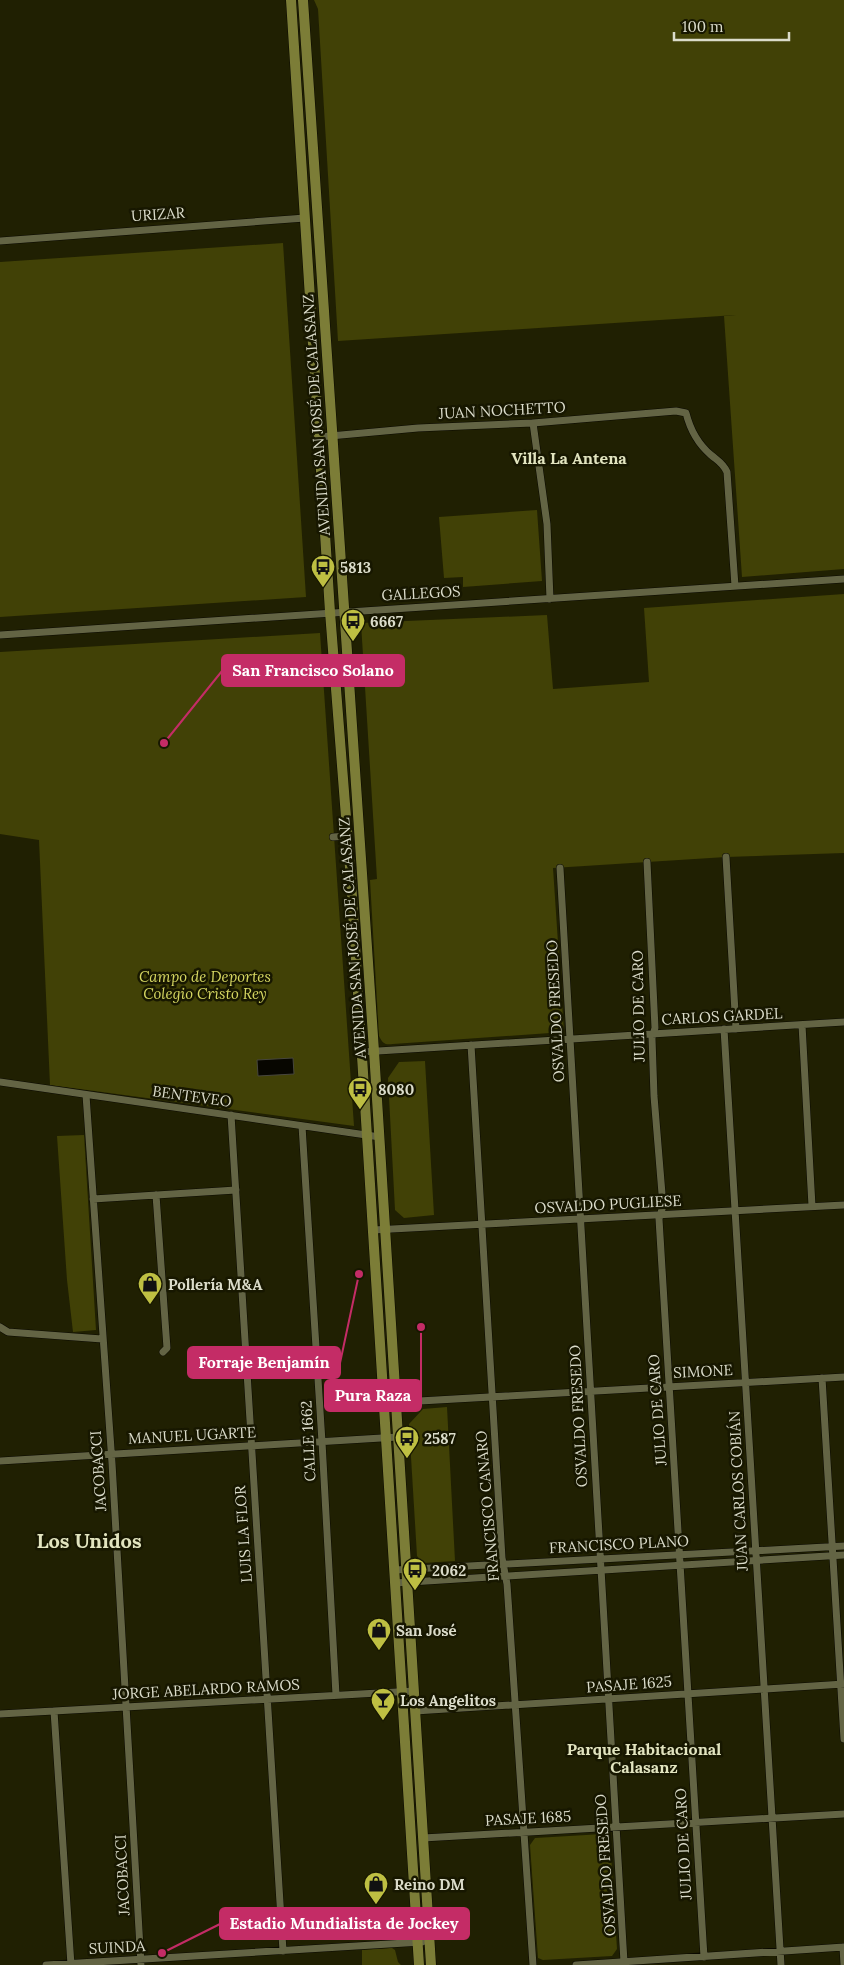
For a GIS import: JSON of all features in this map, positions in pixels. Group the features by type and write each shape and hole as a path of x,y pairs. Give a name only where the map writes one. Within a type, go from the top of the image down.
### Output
{"main road":[{"name":"AVENIDA SAN JOSÉ DE CALASANZ","path":"291,0 330,612 362,1052 418,1965"},
{"name":"AVENIDA SAN JOSÉ DE CALASANZ","path":"303,0 380,1137 431,1965"},
{"name":"URIZAR","path":"305,218 318,218"}],"street":[{"name":"URIZAR","path":"0,241 305,218"},
{"name":"JUAN NOCHETTO","path":"319,437 418,428 533,423 676,411 686,413 689,424 703,448 723,464 727,472 735,586"},
{"path":"533,423 547,524 550,599"},
{"name":"GALLEGOS","path":"0,635 844,579"},
{"path":"333,837 347,836"},
{"path":"726,857 736,1029"},
{"name":"JULIO DE CARO","path":"647,862 655,1028 653,1034 654,1096 663,1206 660,1214 704,1957"},
{"name":"OSVALDO FRESEDO","path":"560,868 624,1962"},
{"name":"CARLOS GARDEL","path":"362,1052 844,1022"},
{"path":"802,1025 812,1206"},
{"name":"JUAN CARLOS COBIÁN","path":"724,1030 781,1965"},
{"name":"FRANCISCO CANARO","path":"471,1045 504,1564 533,1965"},
{"name":"BENTEVEO","path":"0,1082 380,1137"},
{"name":"JACOBACCI","path":"86,1094 141,1962"},
{"name":"LUIS LA FLOR","path":"231,1115 283,1951"},
{"name":"CALLE 1662","path":"302,1126 336,1695"},
{"path":"93,1199 236,1190"},
{"path":"156,1195 167,1348 163,1352"},
{"name":"OSVALDO PUGLIESE","path":"373,1230 736,1209 844,1205"},
{"path":"0,1326 8,1332 102,1339"},
{"name":"SIMONE","path":"384,1404 844,1377"},
{"path":"822,1378 844,1739"},
{"name":"MANUEL UGARTE","path":"0,1462 110,1453 398,1437"},
{"name":"FRANCISCO PLANO","path":"395,1570 844,1546"},
{"name":"FRANCISCO PLANO","path":"395,1583 844,1555"},
{"name":"PASAJE 1625","path":"415,1711 842,1684"},
{"name":"JORGE ABELARDO RAMOS","path":"0,1714 414,1690"},
{"path":"54,1711 71,1964"},
{"name":"PASAJE 1685","path":"423,1838 844,1814"},
{"name":"SUINDA","path":"46,1965 141,1962 163,1958 429,1942"},
{"path":"576,1965 656,1962 844,1947 844,1965"},
{"path":"718,1956 718,1965"}],"green space":[{"path":"314,0 844,0 844,569 742,577 724,316 736,315 338,341 318,9"},
{"path":"283,243 306,597 0,617 0,262"},
{"path":"537,510 542,581 463,587 463,577 444,578 439,517"},
{"path":"844,594 844,853 726,857 553,868 564,1032 390,1044 383,1042 379,1036 370,880 377,879 361,623 547,615 553,689 649,682 644,608"},
{"name":"Campo de Deportes Colegio Cristo Rey","path":"320,633 354,1126 50,1085 39,840 0,834 0,652"},
{"path":"425,1061 434,1215 404,1218 395,1210 388,1078 399,1062"},
{"path":"84,1135 96,1330 73,1332 67,1280 57,1136"},
{"path":"447,1407 455,1561 423,1563 417,1556 409,1424 423,1409"},
{"path":"603,1834 610,1839 617,1949 612,1956 543,1960 538,1958 530,1845 535,1838"},
{"path":"392,1948 395,1950 398,1962 401,1965 362,1965 362,1950"}],"shaded area":[{"path":"293,1058 294,1074 258,1076 257,1060"}],"place":[{"name":"5813","path":"323,588"},
{"name":"6667","path":"353,642"},
{"name":"San Francisco Solano","path":"164,743"},
{"name":"8080","path":"360,1110"},
{"name":"Forraje Benjamín","path":"359,1274"},
{"name":"Pollería M&A","path":"150,1305"},
{"name":"Pura Raza","path":"421,1327"},
{"name":"2587","path":"407,1459"},
{"name":"2062","path":"415,1591"},
{"name":"San José","path":"379,1651"},
{"name":"Los Angelitos","path":"383,1721"},
{"name":"Reino DM","path":"376,1905"},
{"name":"Estadio Mundialista de Jockey","path":"162,1953"}],"district":[{"name":"Villa La Antena","path":"569,458"},
{"name":"Los Unidos","path":"89,1540"},
{"name":"Parque Habitacional Calasanz","path":"644,1758"}]}
